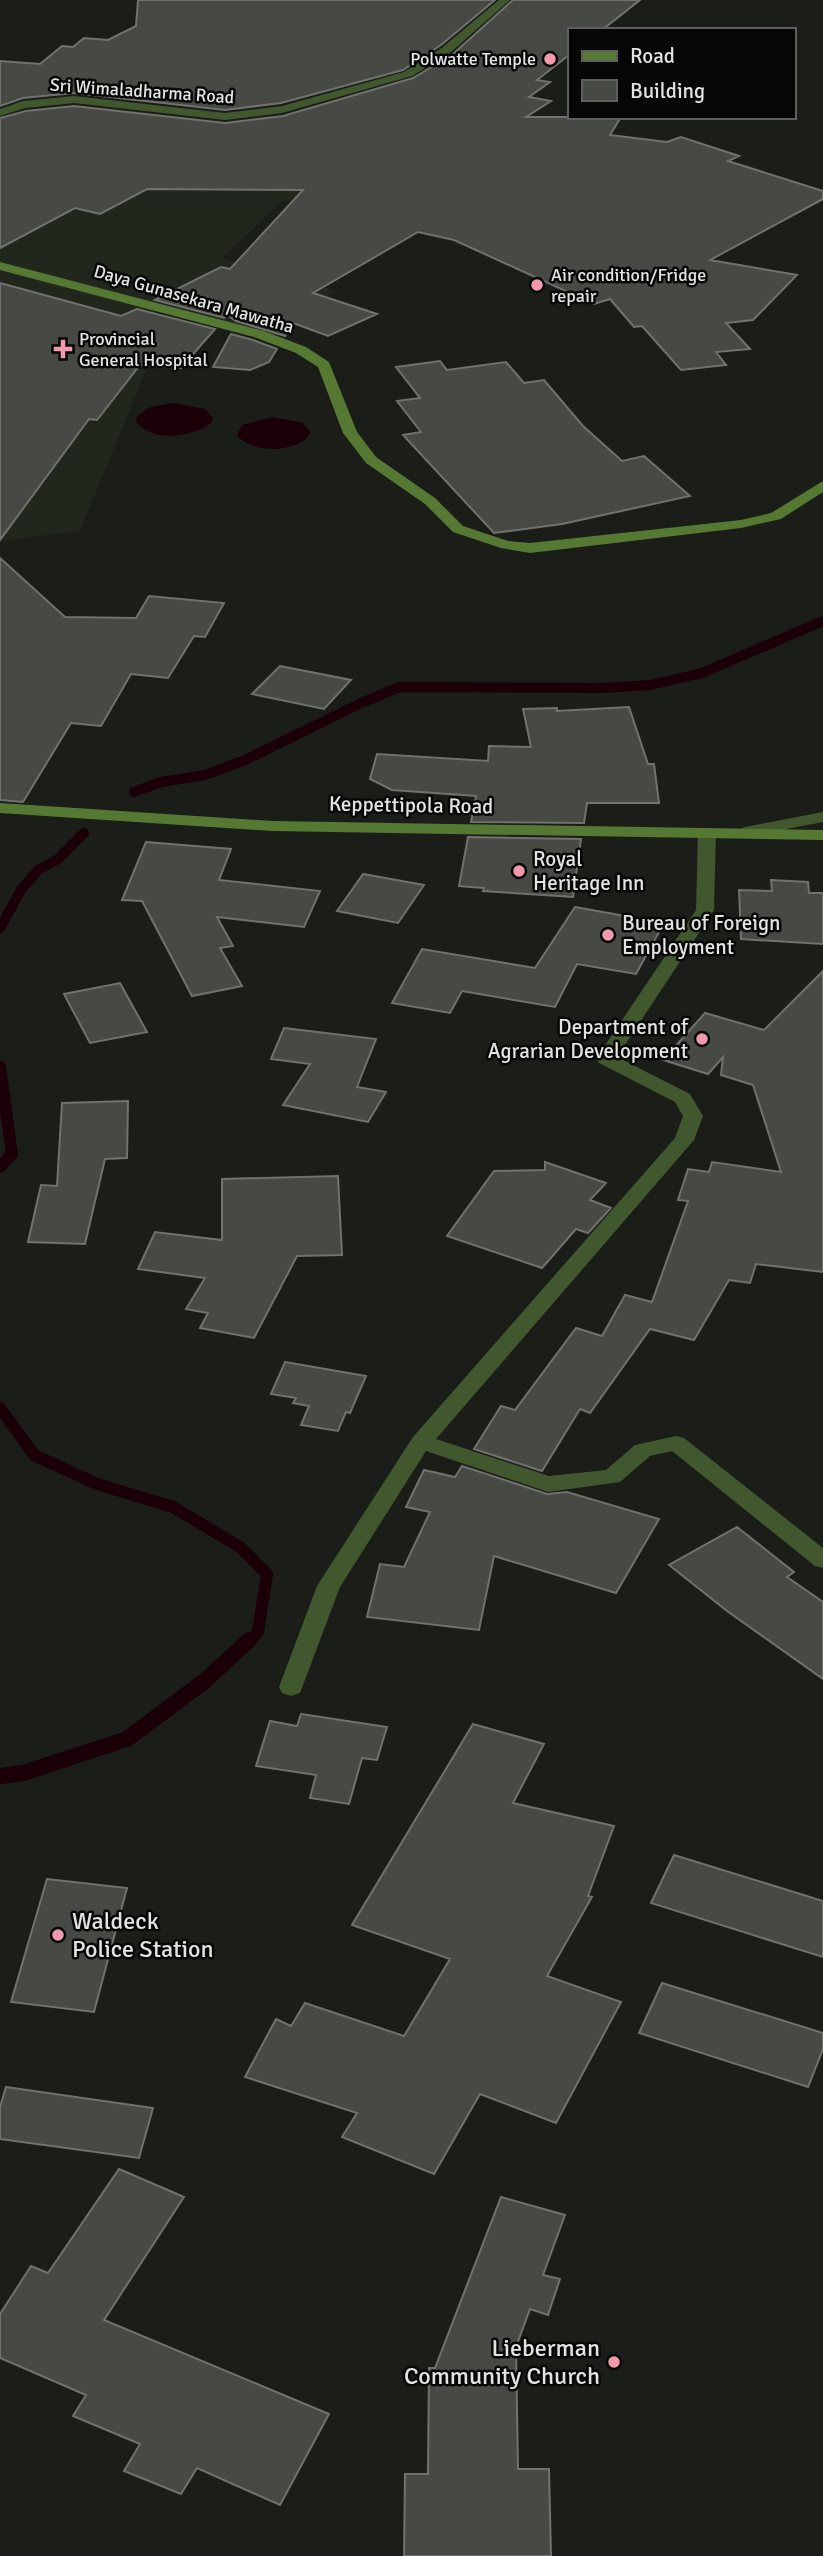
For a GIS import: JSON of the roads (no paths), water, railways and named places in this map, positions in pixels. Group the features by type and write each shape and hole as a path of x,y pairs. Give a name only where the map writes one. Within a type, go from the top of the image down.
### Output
{"street":[{"name":"Sri Wimaladharma Road","path":"0,113 17,104 49,100 83,100 209,116 266,114 294,108 406,74 454,45 505,0"},
{"name":"Daya Gunasekara Mawatha","path":"0,266 259,334 301,350 324,365 350,433 371,460 430,501 458,529 506,545 530,548 741,524 776,516 823,485"},
{"name":"Keppettipola Road","path":"0,808 273,827 823,835"},
{"path":"745,832 823,817"},
{"path":"291,1687 329,1586 421,1442 684,1140 693,1116 683,1098 606,1059 705,910 707,833"},
{"path":"421,1442 548,1484 612,1478 643,1450 676,1443 823,1560"}],"waterway":[{"path":"134,792 161,782 205,775 245,760 361,703 400,687 603,688 650,685 702,673 823,621"},
{"path":"0,928 21,890 38,870 58,859 84,833"},
{"path":"0,1067 12,1154 0,1167"},
{"path":"0,1408 34,1455 97,1484 173,1507 240,1547 267,1574 258,1632 247,1642"},
{"path":"0,1776 23,1773 127,1739 206,1680 249,1640"}],"place":[{"name":"Polwatte Temple","path":"550,59"},
{"name":"Air condition/Fridge repair","path":"537,285"},
{"name":"Provincial General Hospital","path":"63,349"},
{"name":"Royal Heritage Inn","path":"519,871"},
{"name":"Bureau of Foreign Employment","path":"608,935"},
{"name":"Department of Agrarian Development","path":"702,1039"},
{"name":"Waldeck Police Station","path":"58,1935"},
{"name":"Lieberman Community Church","path":"614,2362"}]}
